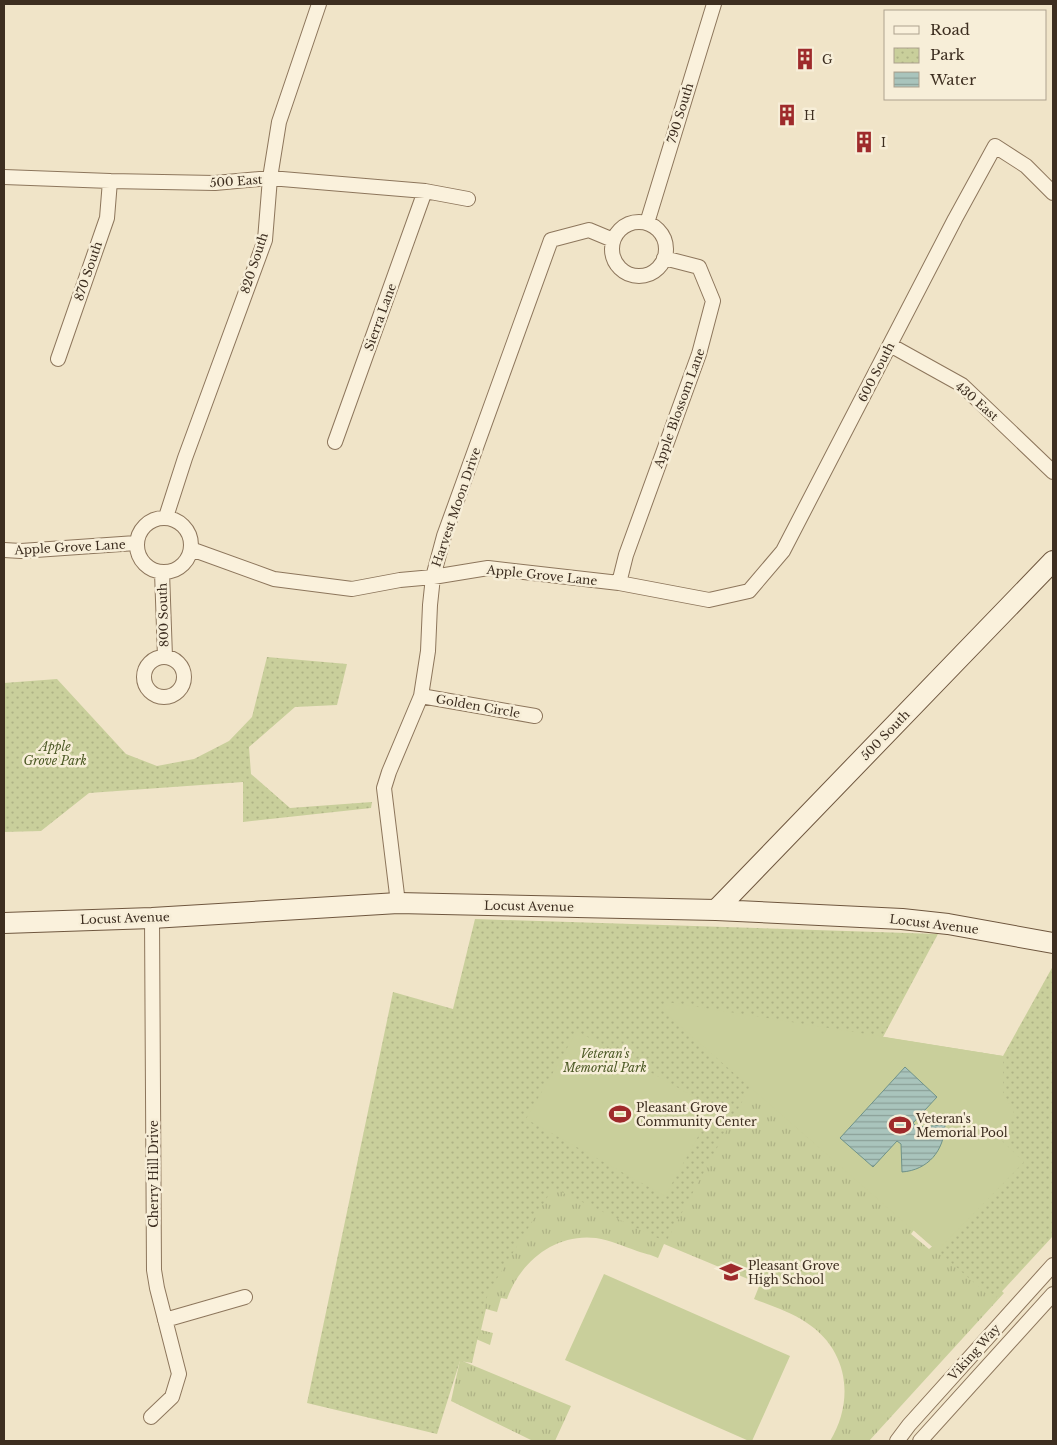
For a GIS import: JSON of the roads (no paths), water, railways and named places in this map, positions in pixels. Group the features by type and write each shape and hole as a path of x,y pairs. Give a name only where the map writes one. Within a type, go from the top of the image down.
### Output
{"street":[{"name":"820 South","path":"166,518 185,458 264,240 270,178 279,122 319,4"},
{"name":"790 South","path":"647,223 714,4"},
{"name":"600 South","path":"749,591 783,551 994,146 1026,166 1053,193"},
{"name":"500 East","path":"4,176 215,183 270,178 424,191 468,199"},
{"name":"870 South","path":"58,360 107,218 110,181"},
{"name":"Sierra Lane","path":"335,442 424,191"},
{"path":"632,222 647,223 654,226 661,233 666,250 664,258 660,266 646,275 629,274 622,270 613,257 613,240 625,225 632,222"},
{"name":"Harvest Moon Drive","path":"398,902 384,788 421,696 428,651 433,577 444,536 551,240 589,230 613,240"},
{"name":"Apple Blossom Lane","path":"619,583 626,555 699,354 713,301 699,267 664,258"},
{"name":"430 East","path":"890,345 962,385 1053,472"},
{"name":"Apple Grove Lane","path":"162,572 144,564 137,552 136,543 141,530 147,523 156,518 166,518"},
{"path":"162,572 171,571 181,566 187,558 190,549 187,531 177,521 166,518"},
{"name":"Apple Grove Lane","path":"4,550 21,551 136,543"},
{"name":"Apple Grove Lane","path":"190,549 274,579 352,590 400,580 488,568 619,583 709,600 749,591"},
{"name":"500 South","path":"716,910 1053,561"},
{"name":"800 South","path":"162,572 165,657"},
{"name":"Golden Circle","path":"421,696 534,716"},
{"name":"Locust Avenue","path":"4,923 152,918 398,902 716,910 902,919 948,924 1053,943"},
{"name":"Cherry Hill Drive","path":"151,1417 172,1397 179,1374 154,1270 152,918"},
{"name":"Viking Way","path":"902,1439 909,1425 1053,1265"},
{"name":"Viking Way","path":"920,1441 1053,1294"},
{"path":"165,1320 245,1298"}],"water":[{"path":"905,1067 937,1097 913,1123 917,1127 945,1125 942,1143 933,1158 920,1167 902,1172 901,1144 897,1141 873,1167 840,1138"}],"place":[{"name":"G","path":"805,59"},
{"name":"H","path":"787,115"},
{"name":"I","path":"864,142"},
{"name":"Pleasant Grove Community Center","path":"620,1114"},
{"name":"Veteran's Memorial Pool","path":"900,1125"},
{"name":"Pleasant Grove High School","path":"731,1272"}],"park label":[{"name":"Apple Grove Park","path":"55,753"},
{"name":"Veteran's Memorial Park","path":"605,1060"}]}
